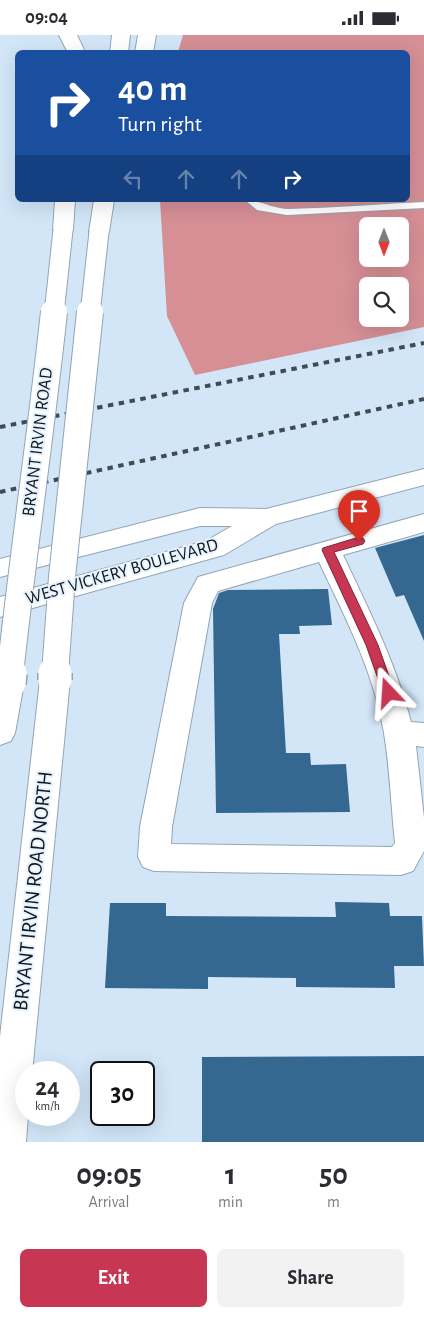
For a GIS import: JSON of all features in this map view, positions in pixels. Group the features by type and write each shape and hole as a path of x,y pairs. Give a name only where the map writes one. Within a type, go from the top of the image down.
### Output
{"main road":[{"path":"68,35 77,46"},
{"path":"119,50 121,35"},
{"path":"145,50 148,35"},
{"name":"BRYANT IRVIN ROAD","path":"0,733 9,683 20,579 45,399 65,202"},
{"name":"BRYANT IRVIN ROAD NORTH","path":"5,1102 55,680 62,577 104,202"},
{"name":"WEST VICKERY BOULEVARD","path":"0,607 214,548 268,518 424,477"},
{"name":"WEST VICKERY BOULEVARD","path":"0,568 200,517 268,518"},
{"path":"327,550 372,645 389,693 412,734 411,845 401,861 154,857 156,827 198,603 202,592 208,584 327,550 424,523"},
{"path":"5,1102 7,1142"}],"lane":[{"path":"253,202 261,207 287,212 424,205"}],"shaded area":[{"path":"183,35 424,35 424,327 195,375 167,316 160,202 410,202 410,50 179,50"}],"building":[{"path":"424,535 424,641 404,595 396,597 375,548"},
{"path":"328,589 332,625 299,626 300,634 279,634 286,753 310,753 311,765 346,764 350,812 216,813 213,609 219,593 228,590"},
{"path":"335,902 389,903 390,916 422,916 424,966 394,966 395,988 296,987 296,978 208,977 208,989 105,988 110,903 166,903 166,916 336,917"},
{"path":"424,1056 424,1142 202,1142 202,1057"}],"railway":[{"path":"0,427 424,343"},
{"path":"0,492 424,399"}],"route":[{"path":"359,541 327,550 372,645 389,693"}]}
